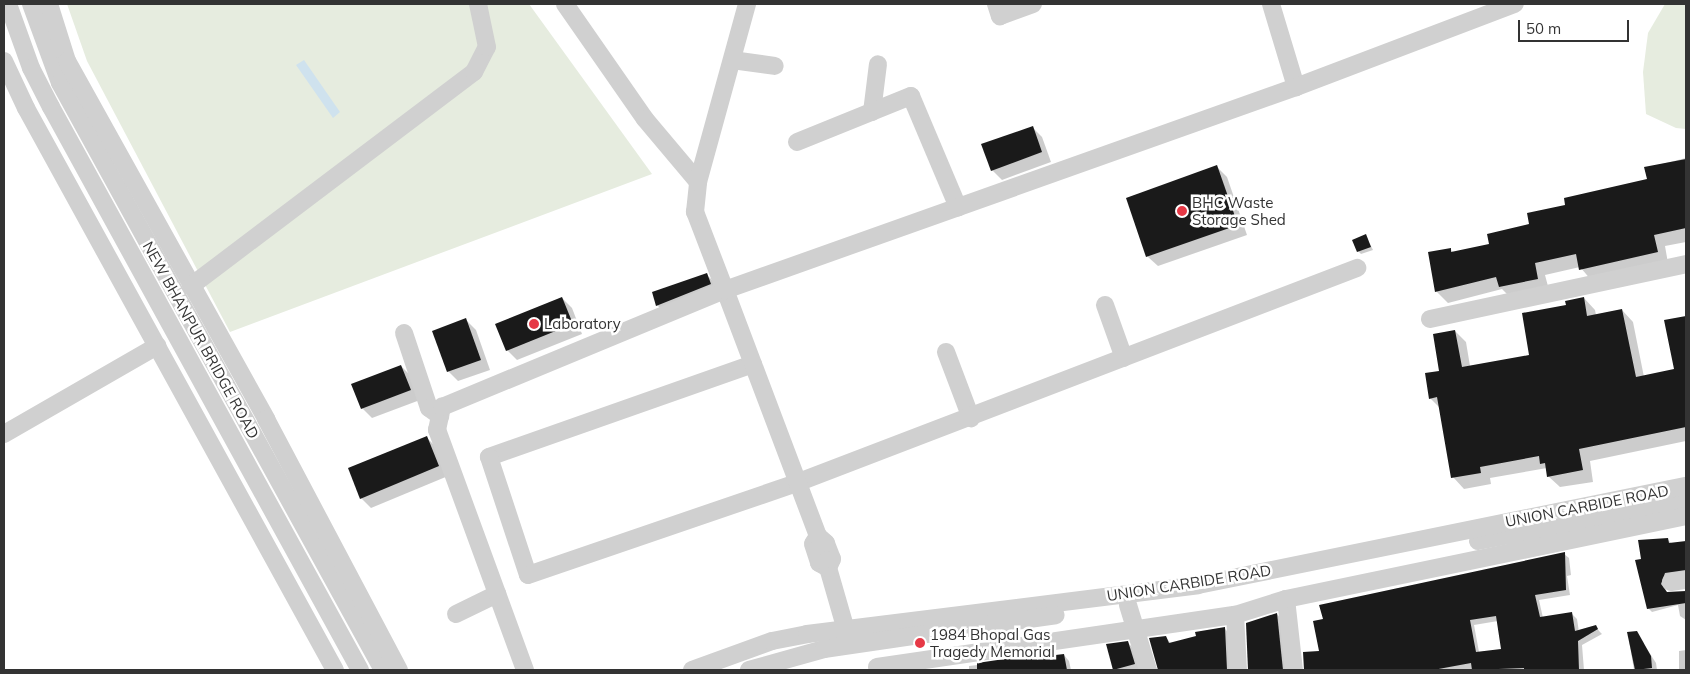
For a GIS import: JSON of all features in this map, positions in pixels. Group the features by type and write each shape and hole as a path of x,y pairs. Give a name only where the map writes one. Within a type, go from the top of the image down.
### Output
{"street":[{"name":"NEW BHANPUR BRIDGE ROAD","path":"8,4 31,68 51,108 360,670"},
{"name":"NEW BHANPUR BRIDGE ROAD","path":"31,4 60,83 383,670"},
{"path":"48,4 67,61 266,419 399,670"},
{"path":"191,286 474,72 488,47 478,4"},
{"path":"565,4 645,119 698,182"},
{"path":"747,4 698,182 695,212 799,482 818,536 813,544 819,563 828,568 848,638"},
{"path":"996,4 1000,16 1033,4"},
{"path":"1271,4 1296,87"},
{"path":"525,670 437,430 442,407 725,290 1296,87 1515,4"},
{"path":"732,60 775,66"},
{"path":"4,61 26,108 335,670"},
{"path":"872,112 878,64"},
{"path":"797,142 911,96 958,208"},
{"path":"1430,319 1686,264"},
{"path":"753,364 489,457 528,575 799,482 971,418 1357,268"},
{"path":"1105,305 1124,358"},
{"path":"404,333 429,408 440,416"},
{"path":"4,434 157,346"},
{"path":"946,352 971,418"},
{"name":"UNION CARBIDE ROAD","path":"692,670 772,641 848,638 1198,585 1686,486"},
{"name":"UNION CARBIDE ROAD","path":"749,670 848,638 876,642 1196,595 1686,501"},
{"path":"876,642 878,668 939,664 1235,615 1286,599 1686,516"},
{"path":"456,614 497,594"},
{"path":"1286,599 1294,670"},
{"path":"1128,605 1133,631 1148,670"},
{"path":"1234,669 1235,615"}],"shaded area":[{"path":"67,4 529,4 652,174 230,332 87,61"},
{"path":"1665,4 1686,4 1686,129 1676,128 1646,114 1643,72 1648,33"}],"water":[{"path":"304,60 340,112 333,118 296,65"}],"building":[{"path":"1033,126 1042,152 991,171 981,144"},
{"path":"1686,159 1686,228 1654,235 1658,252 1579,270 1576,254 1535,263 1538,279 1499,287 1496,277 1435,292 1428,252 1451,248 1451,252 1489,244 1487,234 1529,224 1527,213 1565,205 1564,198 1647,179 1644,167"},
{"name":"BHC Waste Storage Shed","path":"1217,165 1238,225 1146,257 1126,198"},
{"path":"1366,234 1371,247 1357,252 1352,240"},
{"path":"707,273 711,284 656,306 652,292"},
{"name":"Laboratory","path":"562,297 573,324 506,351 495,324"},
{"path":"1584,297 1587,316 1622,309 1636,377 1674,369 1664,320 1686,316 1686,427 1579,449 1583,470 1547,477 1545,463 1540,464 1539,456 1480,467 1481,473 1451,478 1437,397 1429,399 1425,373 1439,371 1433,334 1455,330 1462,367 1529,355 1522,313 1566,305 1565,301"},
{"path":"466,318 481,360 447,372 432,331"},
{"path":"401,365 411,390 361,409 351,384"},
{"path":"427,436 439,466 360,499 348,468"},
{"path":"1668,538 1669,543 1686,541 1686,570 1665,573 1661,584 1667,592 1686,591 1686,603 1647,609 1635,560 1641,559 1638,540"},
{"path":"1565,552 1566,590 1535,595 1540,617 1572,612 1575,631 1596,625 1598,629 1578,641 1579,670 1524,670 1524,668 1472,670 1471,663 1433,670 1304,670 1303,652 1319,651 1313,621 1323,619 1319,605","holes":["1496,616 1501,649 1476,652 1470,620"]},
{"path":"1277,613 1283,670 1248,670 1246,623"},
{"path":"1225,627 1227,670 1158,670 1149,638 1166,636 1169,643 1196,636 1195,632"},
{"path":"1637,631 1651,656 1652,668 1635,670 1627,632"},
{"path":"1128,641 1135,664 1113,670 1106,644"},
{"path":"1046,653 1047,656 1064,654 1067,670 977,670 977,663"}],"place":[{"name":"BHC Waste Storage Shed","path":"1182,211"},
{"name":"Laboratory","path":"534,324"},
{"name":"1984 Bhopal Gas Tragedy Memorial","path":"920,643"}]}
